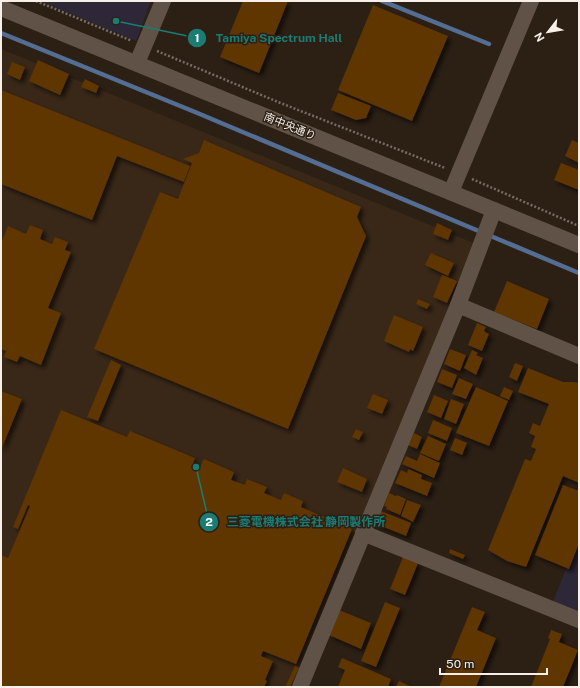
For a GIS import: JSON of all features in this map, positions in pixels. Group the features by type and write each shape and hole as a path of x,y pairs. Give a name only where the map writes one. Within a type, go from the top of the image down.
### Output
{"street":[{"path":"137,63 163,1"},
{"path":"452,192 531,1"},
{"name":"南中央通り","path":"1,8 579,245"},
{"path":"300,687 458,305 494,210"},
{"path":"458,305 579,356"},
{"path":"364,533 579,620"}],"path":[{"path":"36,1 278,102 459,173 579,226"}],"shaded area":[{"path":"40,1 151,1 136,41"},
{"path":"1,49 481,246 300,687 1,687"},
{"path":"579,537 579,616 552,604"}],"building":[{"path":"243,1 288,1 259,73 220,57"},
{"path":"373,5 448,36 412,121 338,90"},
{"path":"38,60 69,74 60,95 29,81"},
{"path":"12,62 25,67 20,80 7,74"},
{"path":"85,79 99,86 96,93 81,87"},
{"path":"1,90 190,166 184,182 117,156 92,220 1,184"},
{"path":"338,93 371,106 366,118 356,120 331,110"},
{"path":"204,140 361,207 357,217 366,236 288,429 94,349 160,192 178,199 192,163 183,159 199,153"},
{"path":"572,140 579,143 579,163 565,156"},
{"path":"561,163 579,170 579,190 554,180"},
{"path":"437,223 452,230 448,240 433,234"},
{"path":"30,225 43,230 40,239 52,244 55,237 68,242 65,250 71,252 48,308 61,313 41,365 20,356 17,362 4,357 6,351 1,349 1,243 8,226 26,234"},
{"path":"431,253 454,263 448,276 425,265"},
{"path":"442,275 457,281 447,303 433,297"},
{"path":"507,281 549,299 537,329 494,312"},
{"path":"418,299 430,304 427,309 416,304"},
{"path":"394,315 423,327 413,351 410,349 409,352 384,341"},
{"path":"477,323 486,327 484,331 489,334 482,351 468,345"},
{"path":"450,349 466,355 460,371 444,364"},
{"path":"472,350 478,353 476,355 483,358 476,375 464,368"},
{"path":"111,360 121,365 98,421 87,417"},
{"path":"515,363 523,366 517,381 509,377"},
{"path":"528,368 563,382 579,383 579,483 563,476 526,567 507,561 488,550 525,459 531,461 536,449 531,447 535,436 529,433 533,423 540,426 549,404 518,392"},
{"path":"442,369 457,375 452,388 437,382"},
{"path":"459,378 473,384 466,399 452,394"},
{"path":"476,387 508,401 489,446 456,433"},
{"path":"504,387 513,391 509,400 500,396"},
{"path":"1,391 22,399 1,450"},
{"path":"373,394 388,400 382,414 367,408"},
{"path":"434,395 448,401 441,418 427,412"},
{"path":"451,399 464,404 456,424 444,419"},
{"path":"61,410 127,437 130,431 195,458 193,464 200,467 204,459 234,472 231,480 245,485 247,479 267,487 264,493 281,500 284,493 303,501 301,507 352,529 296,664 263,651 261,656 273,661 265,680 267,681 264,687 1,687 1,555 8,558 30,506 28,505 18,529 13,527"},
{"path":"433,420 452,428 447,441 428,433"},
{"path":"356,429 363,432 359,440 352,437"},
{"path":"414,433 422,437 417,449 408,445"},
{"path":"428,436 446,444 439,461 420,453"},
{"path":"455,438 467,443 462,455 450,450"},
{"path":"420,454 440,463 434,478 402,464 406,456 417,461"},
{"path":"343,468 367,479 362,492 337,482"},
{"path":"408,469 422,475 421,479 432,483 427,496 395,483 401,470 407,473"},
{"path":"563,485 579,491 579,543 569,569 535,555"},
{"path":"389,493 406,499 400,515 386,509 387,507 384,506"},
{"path":"407,500 421,505 413,522 401,516"},
{"path":"381,511 411,523 406,536 376,524"},
{"path":"450,549 465,555 463,559 449,553"},
{"path":"403,557 418,563 405,595 390,589"},
{"path":"385,602 400,608 376,667 361,661"},
{"path":"472,607 485,612 477,630 496,638 476,687 439,687"},
{"path":"339,610 371,623 361,649 329,635"},
{"path":"551,630 562,634 559,642 578,650 563,687 531,687 550,639 548,638"},
{"path":"342,658 391,679 388,687 338,687 345,670 338,667"},
{"path":"295,666 299,668 290,687 285,687"},
{"path":"399,681 412,687 396,687"}],"waterway":[{"path":"382,1 489,44"},
{"path":"1,33 195,112 579,273"}],"place":[{"name":"Tamiya Spectrum Hall","path":"116,21"},
{"name":"三菱電機株式会社 静岡製作所","path":"196,467"}]}
